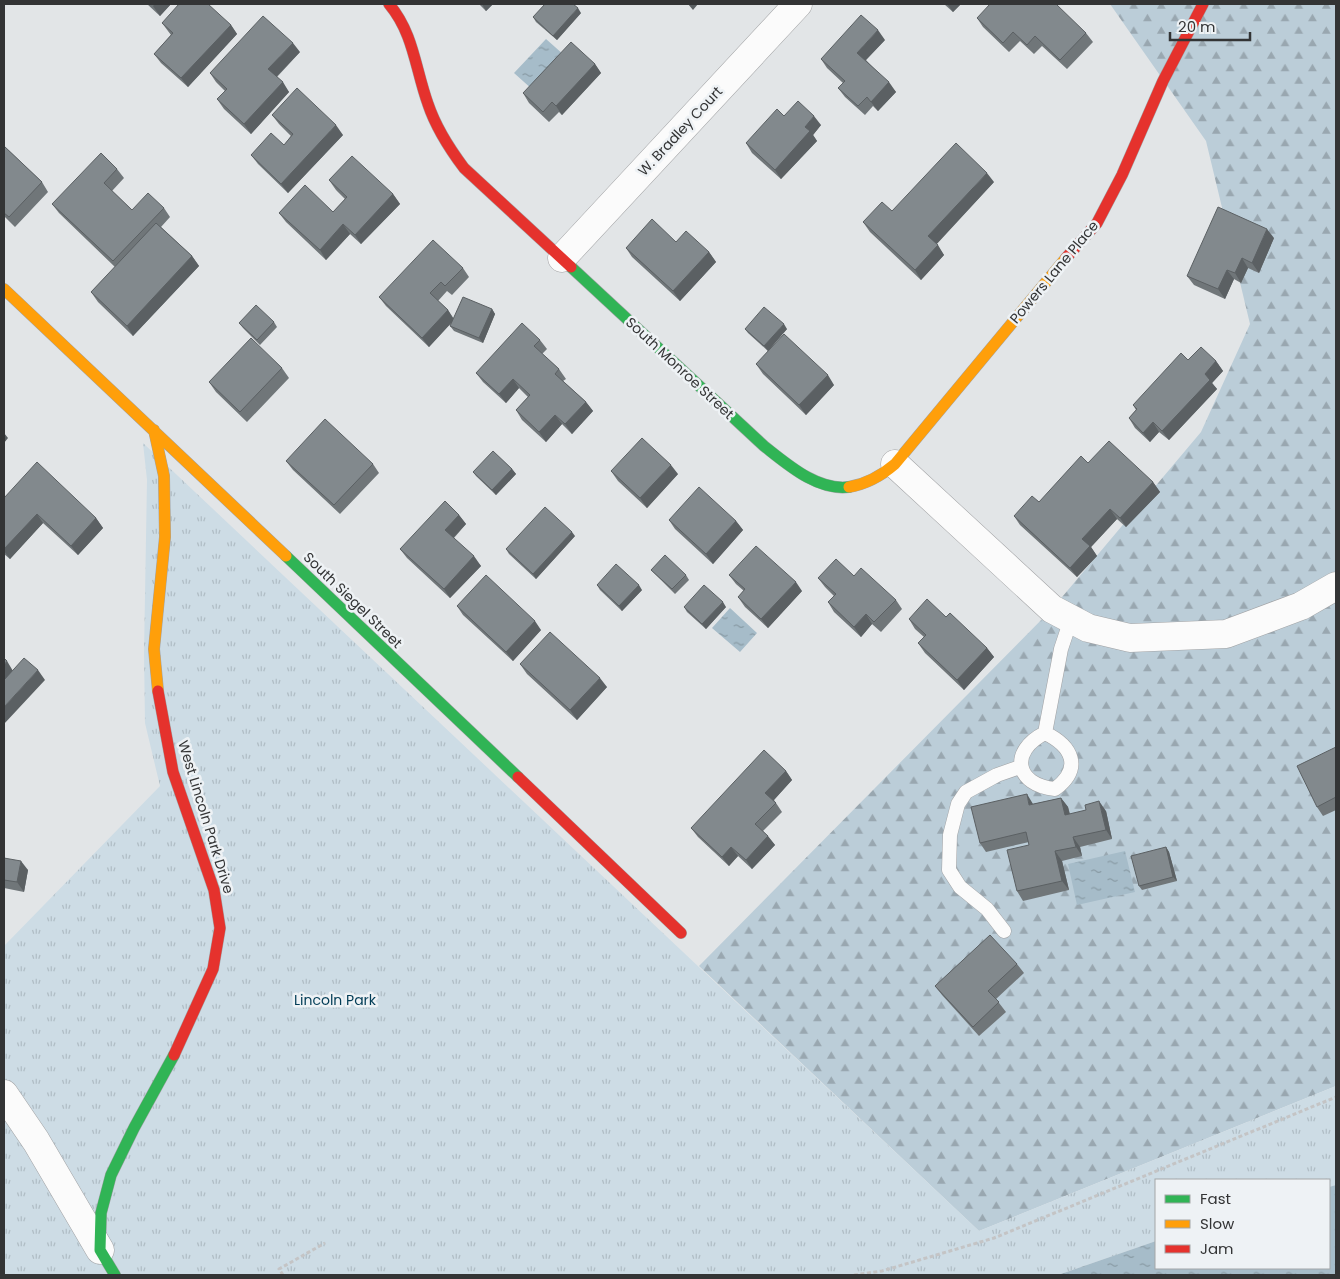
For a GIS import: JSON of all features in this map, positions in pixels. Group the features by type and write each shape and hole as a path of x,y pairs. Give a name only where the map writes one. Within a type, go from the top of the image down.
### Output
{"street":[{"name":"South Monroe Street","path":"389,4 399,14 411,39 427,103 442,138 464,168 764,446 800,474 832,488 854,487 876,478 895,464"},
{"name":"W. Bradley Court","path":"562,258 798,4"},
{"name":"Powers Lane Place","path":"895,464 1097,223 1122,175 1163,81 1203,4"},
{"name":"South Siegel Street","path":"4,289 681,933"},
{"name":"West Lincoln Park Drive","path":"100,1250 102,1213 111,1175 134,1128 178,1048 213,969 220,928 214,890 174,772 158,702 154,649 165,528 164,476 154,430"},
{"path":"895,464 1061,614 1088,628 1130,638 1226,634 1301,606 1336,586"},
{"path":"4,1094 68,1193 115,1275"}],"lane":[{"path":"1045,733 1061,649 1061,614"},
{"path":"1045,733 1058,739 1067,748 1072,760 1071,770 1064,782 1055,789 1034,784 1025,777 1020,767 1022,753 1035,738 1045,733"},
{"path":"1004,931 987,909 960,887 949,870 950,835 958,804 966,792 997,775 1020,767"}],"path":[{"path":"854,1275 882,1271 994,1238 1336,1097"},
{"path":"283,1275 279,1269 325,1243"}],"green space":[{"path":"1110,4 1336,4 1336,1086 979,1231 699,966 1052,609 1201,432 1250,324 1206,141"},
{"name":"Lincoln Park","path":"143,443 979,1231 1336,1086 1336,1185 1330,1187 1330,1179 1155,1179 1155,1241 1058,1275 4,1275 4,946 160,786 145,723 144,653 147,480"}],"water":[{"path":"546,39 564,55 533,90 514,73"},
{"path":"730,608 757,633 740,652 712,628"},
{"path":"1125,851 1135,892 1077,905 1068,864"},
{"path":"1336,1185 1336,1275 1058,1275 1155,1241 1155,1269 1330,1269 1330,1187"}],"building":[{"path":"179,4 208,4 231,25 181,78 154,54 173,33 162,23"},
{"path":"545,4 573,4 578,8 553,36 533,17"},
{"path":"990,4 1056,4 1086,33 1060,60 1035,36 1027,45 1013,32 1003,43 977,18"},
{"path":"861,15 878,30 857,53 889,82 871,102 867,97 858,106 838,88 845,81 821,59"},
{"path":"263,16 293,43 268,69 283,82 244,124 217,99 227,89 210,73"},
{"path":"571,42 595,64 556,106 552,102 543,112 523,93"},
{"path":"297,88 336,125 281,184 251,155 271,133 284,145 293,134 272,115"},
{"path":"798,101 814,116 805,127 810,131 775,170 746,143 777,109 784,116"},
{"path":"956,143 987,173 928,236 938,245 915,270 863,222 882,202 892,211"},
{"path":"4,146 42,182 9,217 4,213"},
{"path":"101,153 117,169 104,183 132,210 148,193 164,208 113,261 52,204"},
{"path":"352,156 393,194 355,235 343,224 320,250 279,213 305,185 333,212 347,197 329,180"},
{"path":"1218,207 1267,229 1252,263 1242,258 1235,273 1227,270 1218,289 1187,276"},
{"path":"652,219 676,242 686,231 709,252 673,291 626,248"},
{"path":"156,223 192,256 127,326 91,292"},
{"path":"433,240 463,268 445,286 441,282 430,293 448,310 422,338 379,297"},
{"path":"463,297 492,309 479,338 450,326"},
{"path":"256,305 274,322 257,340 239,323"},
{"path":"764,307 784,324 764,346 745,329"},
{"path":"522,323 540,340 534,346 559,369 555,374 586,402 565,424 555,415 539,432 516,410 530,395 513,379 499,394 476,373"},
{"path":"784,334 828,375 799,405 756,364"},
{"path":"251,338 282,368 240,412 209,382"},
{"path":"1201,347 1216,361 1205,374 1210,380 1162,431 1153,422 1143,433 1129,418 1137,409 1133,405 1181,353 1188,360"},
{"path":"325,419 373,464 334,505 286,461"},
{"path":"642,438 671,465 640,498 611,471"},
{"path":"1109,441 1153,482 1120,518 1110,509 1082,539 1090,546 1070,568 1014,516 1032,496 1039,502 1081,456 1088,463"},
{"path":"493,451 512,469 492,490 473,472"},
{"path":"37,462 96,518 71,546 37,514 4,549 4,498"},
{"path":"699,487 736,521 706,554 669,520"},
{"path":"445,501 459,515 445,530 474,556 444,589 400,549"},
{"path":"545,507 572,532 533,574 506,549"},
{"path":"756,546 796,582 761,619 738,597 745,589 729,575"},
{"path":"665,555 686,575 672,589 651,570"},
{"path":"836,559 854,576 861,568 896,600 874,622 866,614 854,627 828,602 836,594 818,578"},
{"path":"616,564 639,585 619,606 597,585"},
{"path":"486,575 535,621 506,652 457,606"},
{"path":"704,585 723,602 702,624 684,607"},
{"path":"927,599 946,617 950,613 987,648 957,680 918,643 926,635 909,619"},
{"path":"550,632 600,678 570,710 520,664"},
{"path":"24,658 38,670 4,707 4,680"},
{"path":"1336,747 1336,797 1317,807 1297,766"},
{"path":"764,750 786,771 765,793 776,803 755,824 768,836 746,860 731,847 722,857 691,828"},
{"path":"1027,794 1029,805 1061,798 1065,815 1086,810 1085,805 1099,801 1106,830 1073,837 1076,847 1055,851 1062,881 1017,891 1007,850 1029,845 1026,832 980,843 971,807"},
{"path":"1166,847 1173,877 1139,886 1131,856"},
{"path":"4,858 21,861 17,882 4,880"},
{"path":"990,935 1017,964 988,991 999,1002 973,1027 935,986"}],"traffic: fast":[{"path":"571,267 764,446 814,481 825,485 849,487"},
{"path":"286,556 518,777"},
{"path":"115,1275 100,1250 101,1213 111,1175 174,1055"}],"traffic: slow":[{"path":"849,487 874,479 895,464 1066,258"},
{"path":"4,289 286,556"},
{"path":"154,430 164,476 165,537 154,649 158,691"}],"traffic: jam":[{"path":"389,4 404,27 431,113 453,153 464,168 571,267"},
{"path":"1066,258 1097,223 1122,175 1163,81 1203,4"},
{"path":"158,691 173,772 214,890 220,928 213,969 174,1055"},
{"path":"518,777 681,933"}]}
